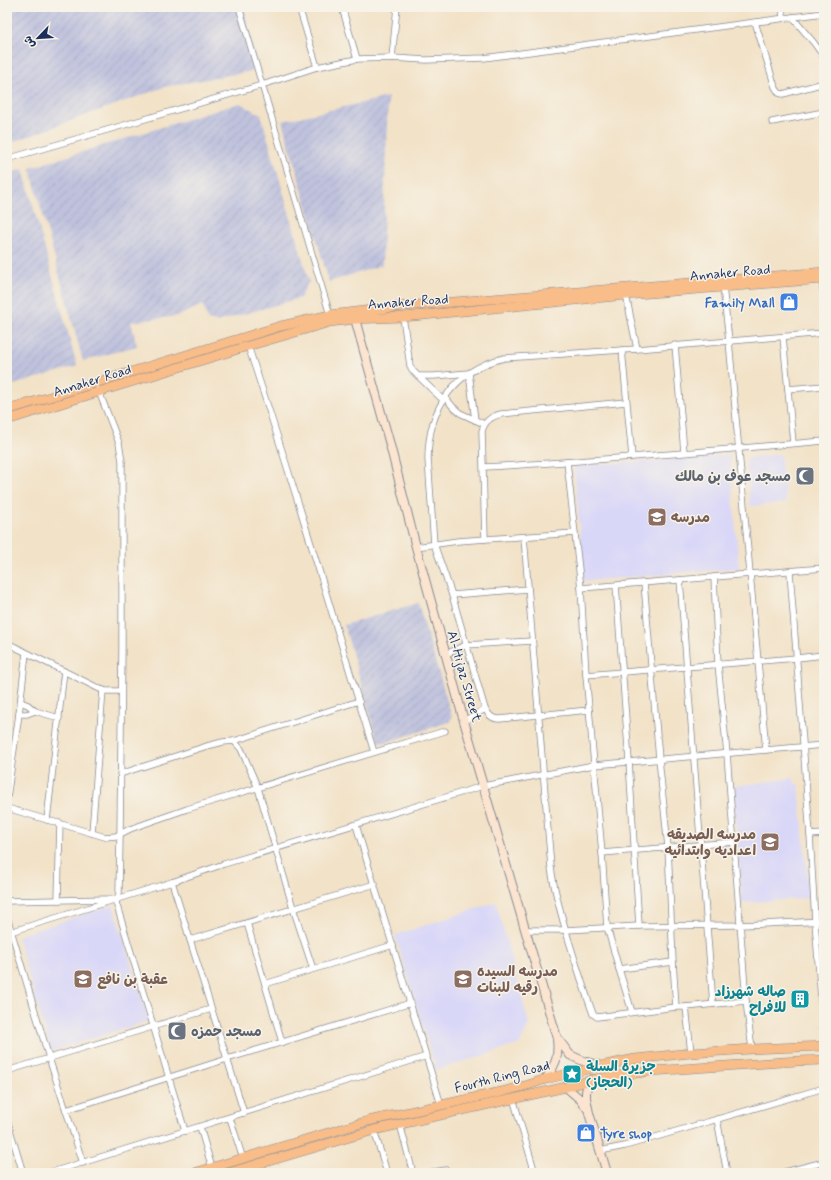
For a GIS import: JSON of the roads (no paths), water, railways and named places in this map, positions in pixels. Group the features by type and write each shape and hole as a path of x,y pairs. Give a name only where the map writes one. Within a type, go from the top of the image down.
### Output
{"main road":[{"name":"Annaher Road","path":"7,420 98,387 281,326 330,315 405,306 823,277"},
{"name":"Annaher Road","path":"7,410 98,387 330,322 355,319 403,317 823,277"},
{"name":"Al-Hijaz Street","path":"355,319 464,721 557,1038 557,1059 546,1079"},
{"name":"Al-Hijaz Street","path":"557,1038 570,1055 583,1061 601,1066"},
{"name":"Fourth Ring Road","path":"194,1173 212,1168 222,1169 243,1159 368,1121 508,1090 546,1079 635,1059 691,1053 824,1046"},
{"name":"Fourth Ring Road","path":"228,1173 374,1130 566,1087 592,1079 668,1069 824,1060"},
{"path":"592,1079 586,1092 589,1113 607,1173"},
{"path":"566,1087 581,1100 589,1113"}],"street":[{"path":"239,7 330,315"},
{"path":"299,7 317,67"},
{"path":"342,7 357,58"},
{"path":"391,7 396,19"},
{"path":"392,58 397,7"},
{"path":"782,7 783,18"},
{"path":"7,159 262,85 317,67 357,58 426,60 484,58 824,13"},
{"path":"792,17 824,57"},
{"path":"755,22 779,93 783,94 824,83"},
{"path":"772,122 824,112"},
{"path":"823,277 824,297"},
{"path":"723,286 766,750"},
{"path":"626,295 637,349"},
{"path":"403,317 410,366 413,372 460,413 484,424"},
{"path":"589,710 539,716 495,719 489,715 486,709 452,595 434,544 428,447 431,430 444,398 469,373 484,365 504,358 783,338 824,333"},
{"path":"783,338 793,443"},
{"path":"675,345 684,452"},
{"path":"248,346 278,434 374,752"},
{"path":"622,350 632,457"},
{"path":"418,376 469,373"},
{"path":"469,373 475,420"},
{"path":"788,390 824,386"},
{"path":"98,387 119,443 122,461 120,835 119,893 117,906 185,1131"},
{"path":"485,539 482,431 484,424 488,420 501,414 626,402"},
{"path":"484,466 567,462 824,441"},
{"path":"567,462 581,588 586,675 602,853 607,928 632,1012"},
{"path":"416,547 485,539 575,533"},
{"path":"524,537 543,774 554,888 593,1014 597,1017 676,1007 746,1001"},
{"path":"581,588 824,568"},
{"path":"790,572 824,1038"},
{"path":"714,577 718,664 727,754 746,1001 752,1049"},
{"path":"680,580 713,1004"},
{"path":"644,583 668,847 676,1007"},
{"path":"616,585 640,926"},
{"path":"452,595 528,589"},
{"path":"446,654 466,645 532,641"},
{"path":"7,643 103,690 121,690"},
{"path":"7,798 26,653"},
{"path":"586,675 824,655"},
{"path":"47,820 64,671"},
{"path":"92,833 103,690"},
{"path":"120,774 207,746 234,741 359,701"},
{"path":"20,702 28,705 35,711 59,718"},
{"path":"464,721 486,709"},
{"path":"19,714 35,711"},
{"path":"7,808 105,837 116,836 130,829 187,809 445,731"},
{"path":"234,741 241,749 258,788 293,908 313,969"},
{"path":"10,933 224,864 483,786 594,765 824,745"},
{"path":"58,900 60,823"},
{"path":"356,825 441,1105"},
{"path":"810,835 824,834"},
{"path":"602,853 734,842"},
{"path":"172,882 244,1113"},
{"path":"190,940 375,884"},
{"path":"7,901 117,899"},
{"path":"7,917 10,933 83,1163"},
{"path":"525,930 566,930 640,926 741,925 824,921"},
{"path":"247,923 282,1042"},
{"path":"265,984 393,945"},
{"path":"619,969 673,962"},
{"path":"66,1110 411,1003"},
{"path":"686,1007 691,1053"},
{"path":"7,1071 211,1009"},
{"path":"49,1173 427,1056"},
{"path":"600,1151 625,1146 824,1088"},
{"path":"513,1098 535,1173"},
{"path":"230,1118 243,1159"},
{"path":"717,1119 727,1173"},
{"path":"7,1120 23,1173"},
{"path":"400,1124 414,1173"},
{"path":"200,1127 212,1168"},
{"path":"374,1130 387,1173"},
{"path":"781,1173 824,1162"},
{"path":"427,1173 446,1170"}],"place":[{"name":"Family Mall","path":"789,302"},
{"name":"مسجد عوف بن مالك","path":"805,476"},
{"name":"مدرسه","path":"657,517"},
{"name":"مدرسه الصديقه اعداديه وابتدائيه","path":"770,842"},
{"name":"عقبة بن نافع","path":"83,979"},
{"name":"مدرسه السيده رقيه للبنات","path":"463,979"},
{"name":"صاله شهرزاد للافراح","path":"800,999"},
{"name":"مسجد حمزه","path":"177,1031"},
{"name":"جزيرة السلة (الحجاز)","path":"572,1074"},
{"name":"Tyre shop","path":"586,1133"}]}
